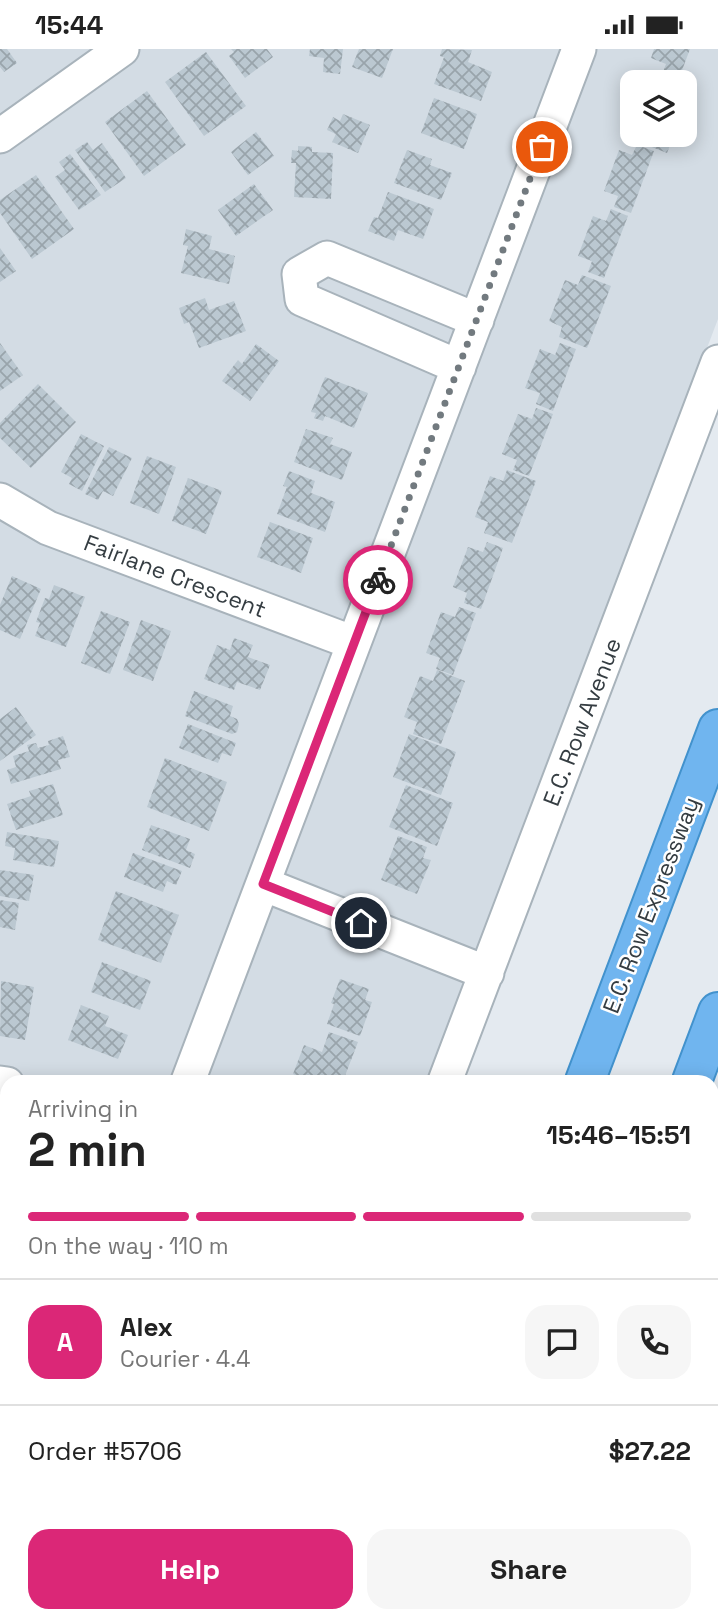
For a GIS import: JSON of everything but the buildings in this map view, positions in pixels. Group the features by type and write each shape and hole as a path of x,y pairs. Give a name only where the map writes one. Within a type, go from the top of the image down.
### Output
{"highway":[{"name":"E.C. Row Expressway","path":"587,1075 718,729"},
{"path":"694,1075 718,1011"}],"street":[{"path":"0,136 122,49"},
{"path":"190,1075 579,49"},
{"path":"459,367 302,299 299,274 327,258 477,320"},
{"name":"E.C. Row Avenue","path":"447,1075 718,362"},
{"name":"Fairlane Crescent","path":"0,500 48,528 354,643"},
{"path":"263,884 487,973"}],"shaded area":[{"path":"0,49 718,49 718,319 431,1075 0,1075"}],"way so far":[{"path":"378,580 542,147"}],"route":[{"path":"361,923 263,884 378,580"}]}
